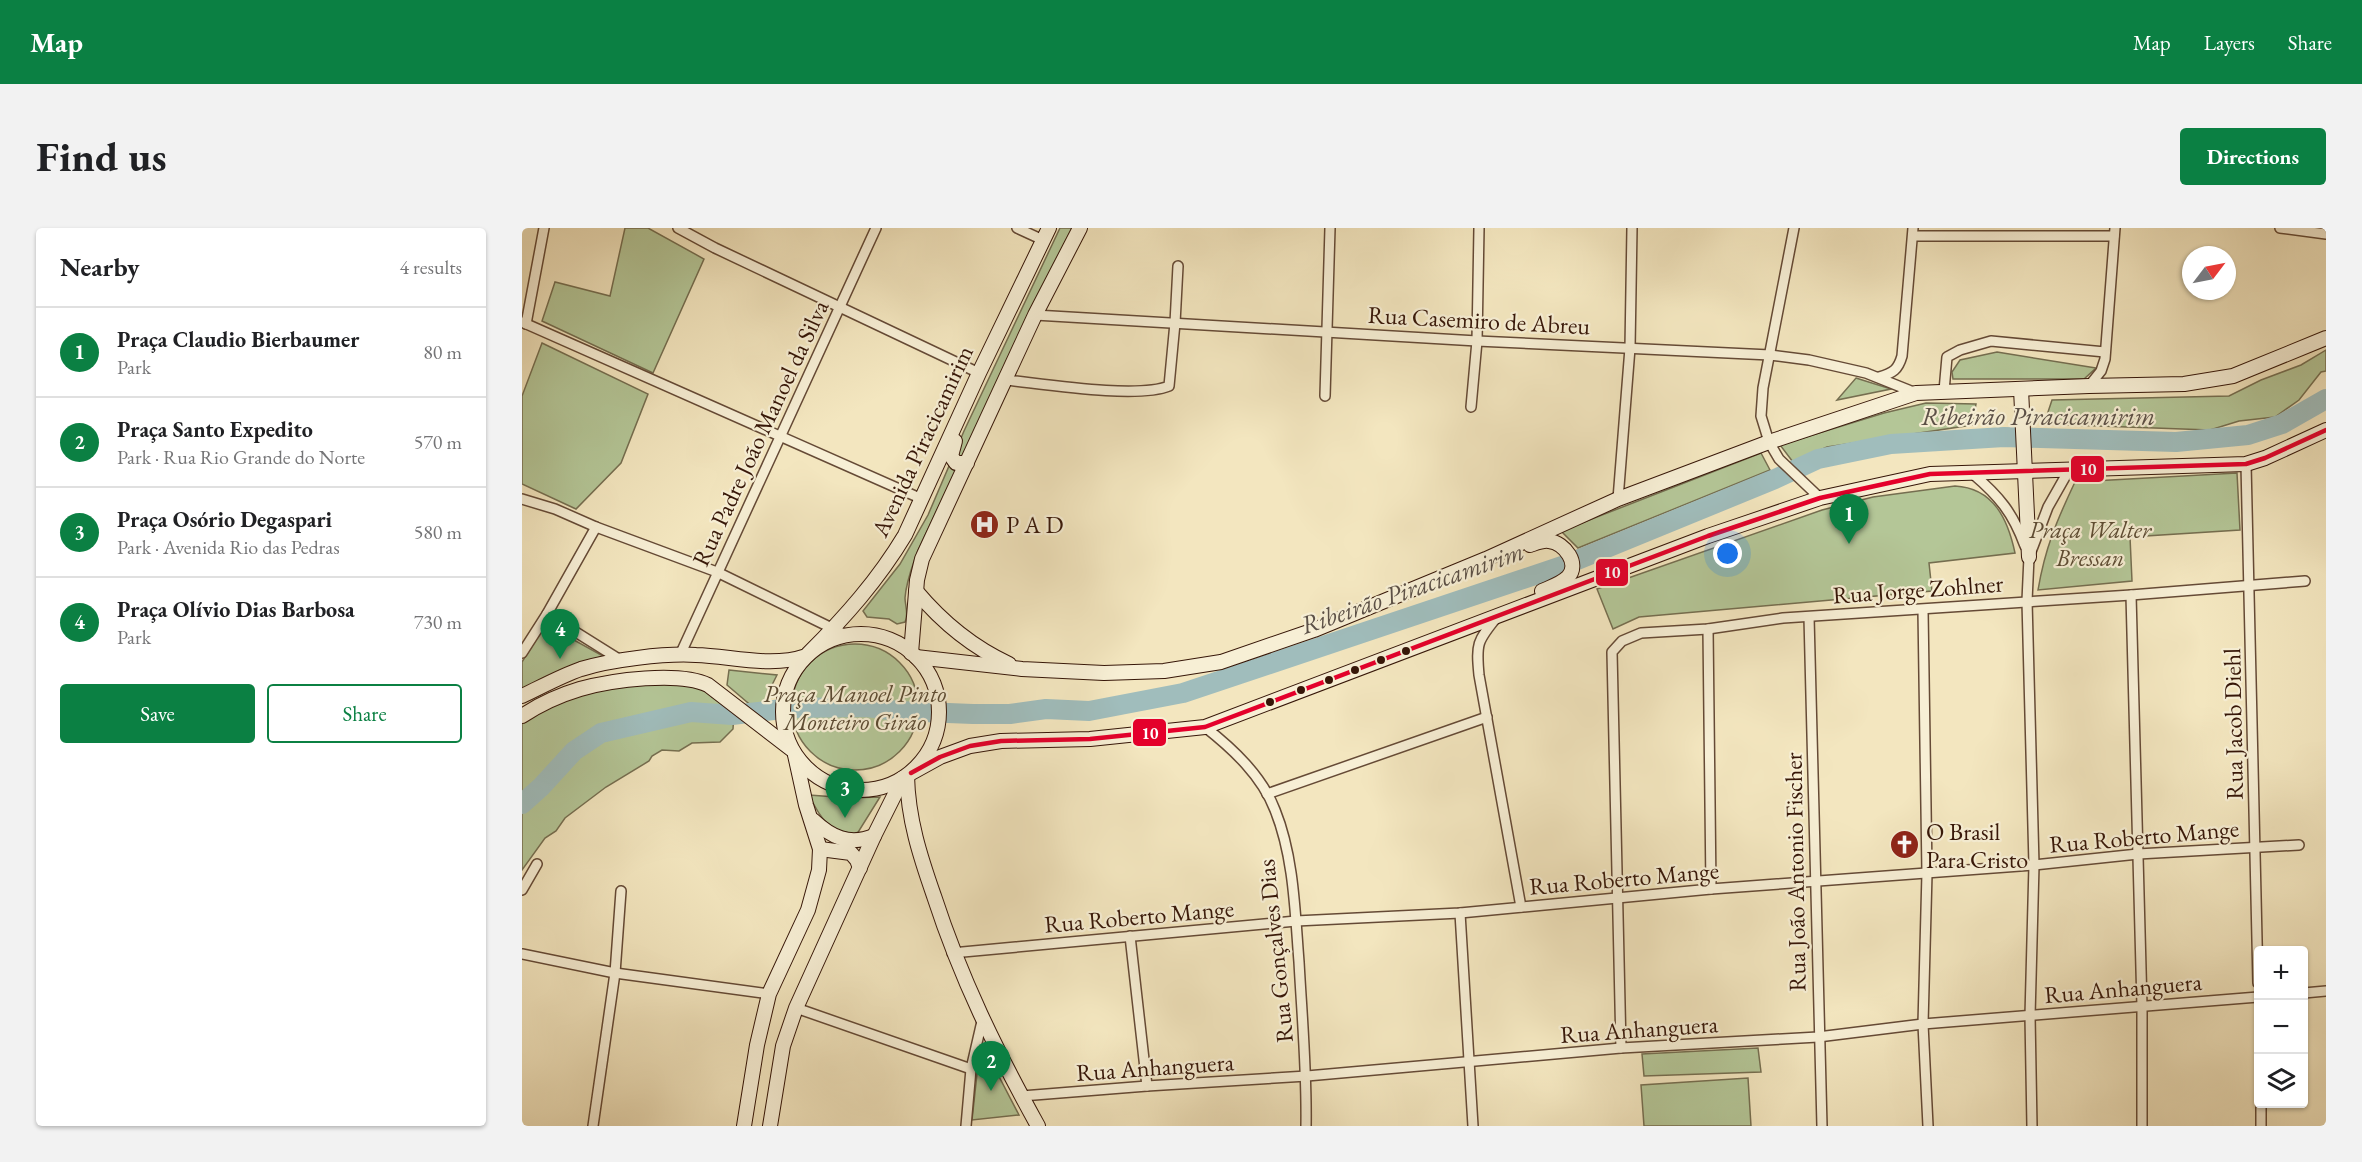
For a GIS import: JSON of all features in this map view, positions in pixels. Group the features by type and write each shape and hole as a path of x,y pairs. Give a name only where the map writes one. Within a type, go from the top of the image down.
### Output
{"main road":[{"name":"Avenida Piracicamirim","path":"914,655 916,591 922,559 1035,315 1080,228"},
{"name":"Avenida Piracicamirim","path":"839,632 905,535 955,424 1046,234"},
{"path":"744,1126 757,1045 769,994 808,910 819,870 819,849 793,752 783,724 783,704 792,675 807,655 839,632 884,638 914,655 1022,669 1104,673 1164,671 1221,662 1314,630 1486,559 1618,499 1769,442 1916,393 2184,384 2233,376 2326,338"},
{"path":"2021,389 2029,557"},
{"path":"955,424 957,432 951,456 956,463 967,463"},
{"path":"524,710 581,688 664,676 694,679 708,685 793,752 813,774 824,782 844,789 871,790 884,787 940,757 970,746 1001,741 1090,739 1205,727 1708,536 1820,498 1930,474 2246,464 2265,458 2326,430"},
{"path":"1486,559 1542,541 1557,544 1572,558 1573,567 1569,576 1515,603 1497,617"},
{"path":"916,591 938,616 964,638 992,656 1022,669"},
{"path":"522,696 581,669 622,661 680,655 774,661 791,660 807,655"},
{"path":"770,1126 783,1046 796,1008 874,836 907,776 931,748 937,730 939,711 933,682 914,655"},
{"path":"907,776 909,807 917,847 952,952 982,1021 1038,1126"},
{"path":"809,816 823,830 839,839 857,841 874,836"},
{"path":"819,849 851,853 860,868"}],"street":[{"path":"544,228 524,323 922,498"},
{"path":"678,228 715,248 979,373"},
{"name":"Rua Padre João Manoel da Silva","path":"680,655 876,228"},
{"path":"1017,228 1046,234"},
{"path":"1325,396 1330,228"},
{"path":"1471,407 1476,341 1479,228"},
{"path":"1618,499 1630,348 1632,228"},
{"path":"1794,228 1761,405 1761,416 1769,442 1779,459 1820,498"},
{"path":"2280,228 2326,234"},
{"path":"1879,377 1893,373 1898,368 1902,356 1913,232 2115,232 2105,352 2101,371 2089,386"},
{"path":"1006,380 1125,391 1157,391 1169,386 1178,266"},
{"name":"Rua Casemiro de Abreu","path":"1035,315 1476,341 1770,355 1809,360 1879,377 1916,393"},
{"path":"1944,391 1947,357 1960,350 1991,341 2105,352"},
{"name":"Rua Jacob Diehl","path":"2246,464 2258,946"},
{"path":"2031,1126 2030,1016 2034,865 2027,601 2029,557 2048,507 2069,470"},
{"path":"1973,474 2007,507 2016,522 2029,557"},
{"path":"522,499 717,572 839,632"},
{"path":"522,652 547,614 596,527"},
{"name":"Rua Jorge Zohlner","path":"1618,897 1612,652 1622,641 1641,633 1708,629 1783,618 2131,596 2305,581"},
{"path":"2131,596 2142,1006 2142,1126"},
{"path":"1923,610 1927,873 1923,1024 1928,1126"},
{"path":"547,614 622,661"},
{"path":"1497,617 1482,635 1476,649 1521,907"},
{"name":"Rua João Antonio Fischer","path":"1809,617 1822,1126"},
{"path":"1708,629 1711,889"},
{"path":"1267,794 1487,717"},
{"name":"Rua Gonçalves Dias","path":"1205,727 1231,747 1267,794 1280,827 1292,883 1296,921 1306,1076 1306,1126"},
{"name":"Rua Roberto Mange","path":"952,952 1296,921 1460,913 1618,897 2034,865 2138,854 2299,845"},
{"path":"522,890 537,864"},
{"path":"593,1126 615,973 621,891"},
{"path":"1618,897 1622,1048"},
{"path":"1460,913 1473,1126"},
{"path":"1130,936 1147,1086"},
{"path":"522,954 615,973 769,994"},
{"path":"2308,993 2326,991"},
{"name":"Rua Anhanguera","path":"1022,1096 1306,1076 1622,1048 1818,1037 1923,1024 2254,997"},
{"path":"796,1008 971,1069"},
{"path":"966,1126 971,1069 982,1021"},
{"path":"2260,1108 2261,1126"}],"green space":[{"path":"625,228 648,228 704,259 653,373 542,321 555,282 610,296"},
{"path":"1060,228 1073,228 918,550 907,585 905,622 897,624 889,619 867,617 863,611 900,564 928,515 964,431"},
{"path":"542,343 648,394 621,463 576,509 522,484 522,396"},
{"path":"2326,350 2326,371 2321,372 2299,400 2275,417 2239,421 2210,430 2044,424 2052,400 2229,396 2261,380 2301,365"},
{"path":"1997,352 2096,368 2084,379 1953,379 1952,372 1960,360"},
{"path":"1856,378 1891,389 1837,400"},
{"path":"1926,403 1976,404 1972,425 1827,447 1793,462 1780,445 1884,413"},
{"path":"1761,453 1770,470 1578,548 1561,531"},
{"name":"Praça Walter Bressan","path":"2237,473 2240,530 2130,537 2132,581 2038,590 2052,534 2075,482"},
{"path":"1955,486 1968,488 1989,499 2003,518 2015,553 1929,563 1932,591 1639,617 1613,629 1597,589 1822,510 1873,497"},
{"path":"545,624 603,656 549,676 522,691 522,662"},
{"name":"Praça Manoel Pinto Monteiro Girão","path":"855,644 879,649 899,663 913,683 918,707 913,731 899,751 879,765 855,770 831,765 811,751 797,731 792,707 797,683 811,663 831,649"},
{"path":"729,670 777,675 767,695 766,708 754,708 727,685"},
{"path":"664,680 713,691 712,697 722,701 734,713 733,729 720,742 692,743 679,751 662,750 652,756 649,761 606,787 565,818 556,831 545,838 522,870 522,720 582,689"},
{"path":"809,795 849,798 880,797 857,834 839,831 827,823"},
{"path":"1758,1048 1761,1072 1644,1076 1642,1054"},
{"path":"981,1059 986,1059 994,1067 1019,1115 972,1120 978,1065"},
{"path":"1748,1078 1751,1126 1644,1126 1641,1085"}],"waterway":[{"name":"Ribeirão Piracicamirim","path":"522,804 574,751 601,733 691,712 732,715 791,708 867,707 898,711 973,714 1010,714 1046,709 1089,711 1183,693 1565,565 1775,479 1818,459 1891,444 2004,437 2176,442 2248,435 2282,424 2326,399"}],"transit line":[{"name":"10","path":"911,773 940,757 970,746 1001,741 1090,739 1205,727 1708,536 1820,498 1930,474 2246,464 2265,458 2326,430"}],"place":[{"name":"P A D","path":"985,524"},
{"name":"Praça Claudio Bierbaumer","path":"1849,544"},
{"name":"Praça Olívio Dias Barbosa","path":"560,659"},
{"name":"Praça Osório Degaspari","path":"845,818"},
{"name":"O Brasil Para Cristo","path":"1905,845"},
{"name":"Praça Santo Expedito","path":"991,1091"}]}
